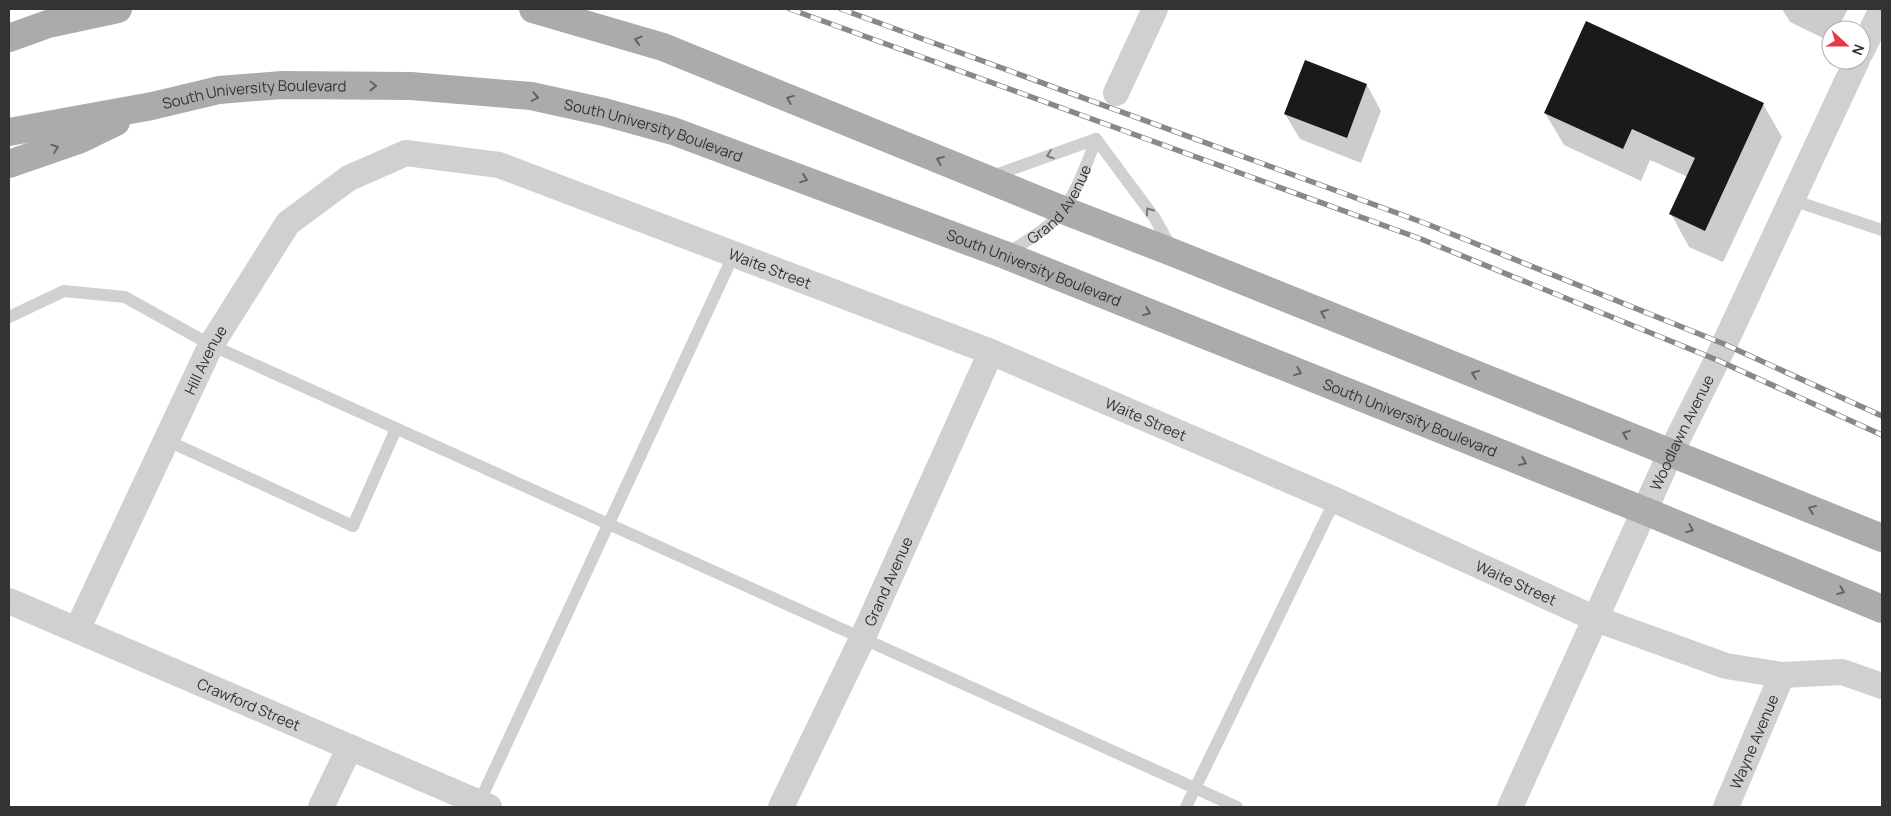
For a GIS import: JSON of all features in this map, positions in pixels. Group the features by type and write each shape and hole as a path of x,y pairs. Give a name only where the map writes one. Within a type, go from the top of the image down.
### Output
{"main road":[{"path":"9,38 48,24 118,9"},
{"path":"533,9 663,47 985,179 1174,253 1882,538"},
{"path":"9,17 48,24"},
{"name":"South University Boulevard","path":"152,106 218,90 282,85 411,86 531,96 604,112 673,131 1004,255 1645,511 1882,609"},
{"path":"9,132 152,106"},
{"path":"9,164 81,138 152,106"}],"street":[{"path":"1871,32 1882,9"},
{"path":"1116,93 1150,12"},
{"name":"Woodlawn Avenue","path":"1510,807 1671,452 1717,360 1852,70"},
{"name":"Waite Street","path":"406,152 500,165 991,352 1335,500 1596,619 1726,666 1782,675 1842,672 1882,686"},
{"name":"Hill Avenue","path":"77,630 211,345 288,223 349,178 406,152"},
{"name":"Grand Avenue","path":"781,807 862,639 991,352"},
{"name":"Crawford Street","path":"9,601 484,805"},
{"name":"Wayne Avenue","path":"1726,807 1782,675"},
{"path":"321,807 350,747"}],"lane":[{"path":"985,179 1096,139 1154,217 1174,253"},
{"name":"Grand Avenue","path":"1004,255 1046,227 1062,210 1079,182 1096,139"},
{"path":"1792,200 1882,230"},
{"path":"484,805 608,525 734,254"},
{"path":"9,317 64,291 125,297 211,345 1237,807"},
{"path":"166,440 353,526 396,429"},
{"path":"1186,807 1335,500"}],"building":[{"path":"1586,21 1764,103 1705,231 1669,214 1695,158 1632,129 1623,149 1544,113"},
{"path":"1305,60 1367,84 1347,138 1284,114"}],"railway":[{"path":"790,9 1421,239 1717,360 1882,435"},
{"path":"841,9 1427,224 1724,344 1882,416"}]}
